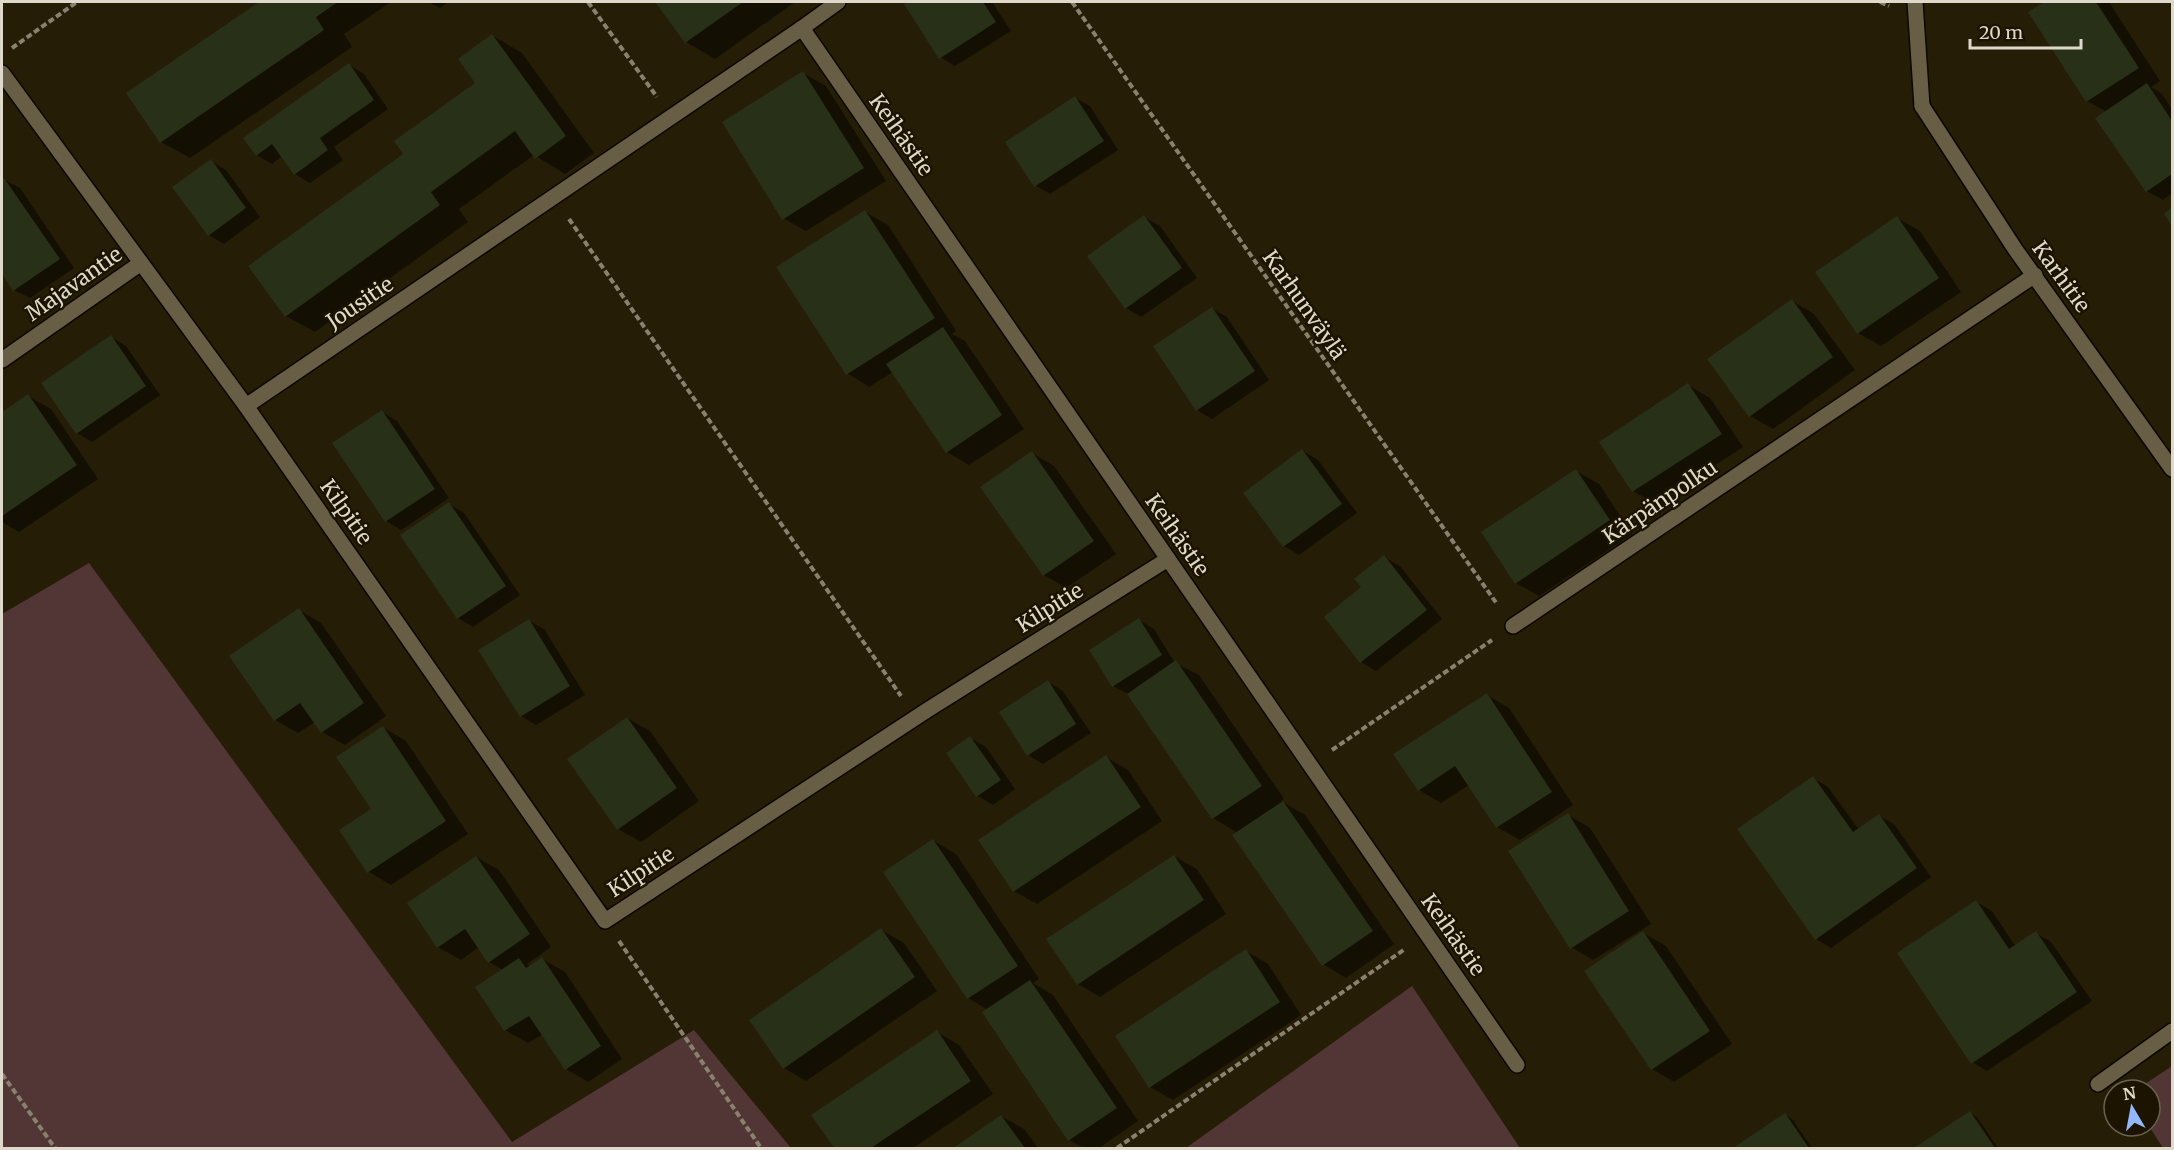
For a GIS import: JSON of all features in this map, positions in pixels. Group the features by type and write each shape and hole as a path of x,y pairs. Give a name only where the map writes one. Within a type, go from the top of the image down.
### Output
{"street":[{"name":"Jousitie","path":"246,406 838,2"},
{"name":"Karhitie","path":"1915,2 1922,106 2015,249 2172,469"},
{"name":"Keihästie","path":"802,28 1517,1065"},
{"path":"2,73 246,406"},
{"name":"Majavantie","path":"2,360 141,263"},
{"name":"Kärpänpolku","path":"1513,626 2035,275"},
{"name":"Kilpitie","path":"246,406 605,921 916,717 1168,559"},
{"path":"2097,1084 2172,1031"}],"path":[{"path":"11,49 77,2"},
{"path":"588,2 671,117"},
{"name":"Karhunväylä","path":"1072,2 1513,626"},
{"path":"554,197 916,717"},
{"path":"1310,765 1513,626"},
{"path":"605,921 761,1149"},
{"path":"1117,1149 1426,934"},
{"path":"2,1074 56,1149"}],"shaded area":[{"path":"89,563 512,1142 694,1030 791,1148 2,1148 2,614"},
{"path":"1412,986 1520,1148 1186,1148"},
{"path":"2172,1066 2172,1148 2163,1148 2157,1138 2162,1138 2162,1078 2154,1078"}],"building":[{"path":"259,2 338,2 316,17 324,30 160,143 126,93"},
{"path":"655,2 743,2 685,43"},
{"path":"908,2 983,2 996,22 939,59 904,4"},
{"path":"2044,2 2096,2 2139,68 2086,102 2028,12"},
{"path":"492,34 566,136 535,159 515,131 431,192 440,205 285,317 248,266 403,154 394,141 475,83 458,59"},
{"path":"349,63 374,100 320,138 328,150 294,175 272,144 256,156 243,138"},
{"path":"803,71 864,168 782,220 722,122"},
{"path":"2147,83 2172,121 2172,174 2146,192 2095,118"},
{"path":"1075,96 1104,141 1034,187 1005,142"},
{"path":"211,159 246,208 208,236 172,187"},
{"path":"4,178 60,259 13,291 2,274 2,180"},
{"path":"2172,207 2172,226 2164,214"},
{"path":"865,210 935,318 846,375 776,267"},
{"path":"1144,215 1182,268 1125,309 1087,256"},
{"path":"1897,216 1939,278 1857,334 1815,272"},
{"path":"1792,299 1833,357 1749,417 1707,359"},
{"path":"1212,307 1255,371 1196,411 1153,346"},
{"path":"943,327 1002,415 946,453 886,364"},
{"path":"111,335 146,386 76,434 41,383"},
{"path":"1688,383 1722,434 1632,492 1599,442"},
{"path":"28,394 77,465 2,516 2,412"},
{"path":"382,410 435,489 385,522 332,443"},
{"path":"1302,449 1342,504 1283,547 1243,493"},
{"path":"1032,451 1094,541 1043,576 980,487"},
{"path":"1576,469 1610,520 1515,584 1481,532"},
{"path":"449,502 506,586 457,619 400,535"},
{"path":"1384,555 1427,610 1360,663 1324,617 1361,587 1354,579"},
{"path":"299,608 364,703 321,733 300,703 274,721 229,656"},
{"path":"1139,618 1162,655 1112,687 1089,650"},
{"path":"529,619 570,686 520,717 478,650"},
{"path":"1176,660 1262,786 1212,819 1127,694"},
{"path":"1048,680 1076,724 1027,756 999,712"},
{"path":"1487,693 1552,792 1496,828 1455,766 1418,791 1393,754"},
{"path":"627,717 677,788 617,830 567,759"},
{"path":"383,726 446,821 367,873 339,830 371,809 336,757"},
{"path":"970,736 1001,780 976,797 946,753"},
{"path":"1106,755 1141,807 1013,892 978,840"},
{"path":"1813,776 1853,832 1879,814 1917,868 1815,940 1737,829"},
{"path":"1283,801 1373,931 1322,966 1232,835"},
{"path":"1568,813 1629,911 1570,949 1508,851"},
{"path":"933,839 1018,966 967,999 883,872"},
{"path":"1174,855 1204,900 1077,985 1046,939"},
{"path":"476,856 530,934 488,963 465,929 437,948 407,903"},
{"path":"1976,900 2009,949 2036,931 2077,992 1971,1064 1897,953"},
{"path":"881,928 915,977 783,1069 749,1020"},
{"path":"1643,931 1710,1031 1651,1070 1584,971"},
{"path":"1246,949 1280,1002 1149,1088 1115,1036"},
{"path":"542,957 601,1046 565,1070 529,1016 504,1031 475,987 519,958 526,968"},
{"path":"1030,980 1117,1108 1068,1141 982,1012"},
{"path":"937,1030 971,1081 871,1148 834,1148 811,1115"},
{"path":"1970,1111 1995,1148 1914,1148"},
{"path":"1785,1113 1809,1148 1733,1148"},
{"path":"1001,1115 1025,1148 953,1148"}]}
